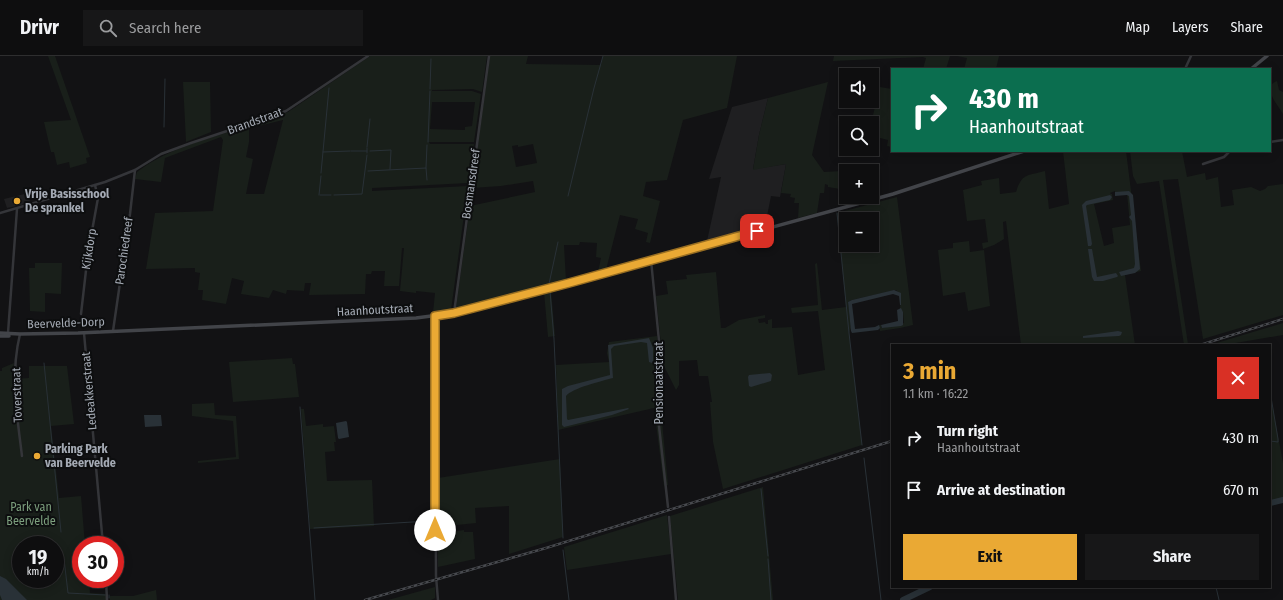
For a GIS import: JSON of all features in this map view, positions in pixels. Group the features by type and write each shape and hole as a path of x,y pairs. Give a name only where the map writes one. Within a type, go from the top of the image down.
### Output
{"street":[{"name":"Brandstraat","path":"0,213 95,185 135,170 161,154 286,110 368,56"},
{"name":"Bosmansdreef","path":"454,313 489,56"},
{"path":"1185,68 1191,56"},
{"path":"1253,68 1267,56"},
{"path":"1271,142 1283,140"},
{"name":"Haanhoutstraat","path":"113,331 435,316 454,313 893,194 1021,152"},
{"path":"1203,164 1224,157 1229,152"},
{"name":"Parochiedreef","path":"113,331 135,170"},
{"name":"Kijkdorp","path":"81,314 88,253 98,198 95,185"},
{"path":"8,334 18,208"},
{"name":"Pensionaatstraat","path":"650,260 661,362 657,372 659,426 668,507"},
{"path":"435,316 436,576 438,600"},
{"name":"Beervelde-Dorp","path":"0,335 113,331"},
{"name":"Ledeakkerstraat","path":"84,333 102,536"},
{"name":"Beervelde-Dorp","path":"0,335 20,334"},
{"name":"Toverstraat","path":"20,334 14,378 15,403 22,456"},
{"path":"669,517 676,600"},
{"path":"106,588 107,600"}],"shaded area":[{"path":"768,98 753,169 786,164 780,197 771,196 765,226 707,241 721,177 709,179 732,107"},
{"path":"1129,191 1133,195 1140,269 1135,273 1121,276 1119,272 1134,268 1135,264 1132,221 1129,217 1131,215 1129,196 1115,196 1115,192"},
{"name":"Vrije Basisschool De sprankel","path":"29,193 30,203 7,208 4,199"},
{"path":"1110,195 1112,197 1110,200 1086,206 1092,244 1091,246 1088,246 1082,205 1086,201"},
{"path":"1088,249 1092,249 1097,277 1116,273 1118,276 1103,281 1094,281 1092,277"},
{"path":"894,290 901,293 901,305 899,296 893,294 852,304 855,329 875,327 879,325 880,328 878,330 852,333 848,302"},
{"path":"901,308 903,312 903,325 882,328 881,325 898,321 897,310"},
{"path":"1118,331 1122,332 1119,336 1083,338 1083,336"},
{"path":"649,338 653,348 652,363 649,362 647,343 641,342 614,346 611,349 613,378 574,390 566,396 568,420 629,409 612,415 564,427 562,425 562,389 610,375 608,345"},
{"path":"770,373 772,375 771,381 751,387 749,386 749,375"},
{"path":"144,415 161,415 162,426 145,427"},
{"path":"346,421 349,437 339,439 336,423"},
{"path":"0,576 6,579 12,585 12,588 15,588 27,600 2,600 0,595"}],"green space":[{"path":"48,56 55,56 90,157 86,158 87,163 70,168 69,162 57,165 54,152 51,152 44,122 71,120"},
{"path":"370,56 487,56 482,92 473,89 432,90 472,91 481,94 474,142 429,142 430,144 474,144 468,183 372,188 372,191 468,186 451,310 433,313 435,293 400,291 404,248 402,248 399,286 384,286 385,271 372,271 371,274 366,274 365,294 309,295 311,283 305,283 304,291 287,290 286,294 273,290 269,298 241,294 244,281 232,278 226,304 202,300 203,290 198,290 200,273 195,272 195,268 146,269 155,213 213,211 223,140 221,137 165,158 161,182 135,179 137,172 162,156 176,150 205,139 249,126 249,142 246,157 253,159 246,194 264,194 283,120 255,127 254,123 288,112","holes":["432,102 475,102 472,126 465,127 465,130 430,129"]},
{"path":"490,56 528,56 526,64 601,65 603,56 737,56 727,108 683,120 667,180 646,182 643,196 660,201 650,243 646,242 648,233 635,229 638,219 620,215 606,270 598,272 601,258 596,257 597,243 580,242 579,245 564,245 566,281 458,308 456,307 470,206 535,192 533,181 501,186 472,188","holes":["533,144 537,163 516,167 512,146 518,145 518,147"]},
{"path":"834,56 950,56 946,68 923,68 926,58 923,57 833,61"},
{"path":"957,56 999,56 996,68 964,68 967,58"},
{"path":"1277,81 1279,90 1283,92 1283,114 1272,96 1272,84"},
{"path":"183,82 210,82 211,132 186,142"},
{"path":"828,82 812,155 824,172 839,171 839,189 828,187 828,185 825,184 824,193 820,193 817,213 798,218 799,203 794,203 795,198 790,197 791,194 781,193 786,164 753,170 759,135 768,98"},
{"path":"880,87 891,89 891,147 887,146 888,140 879,138 879,116 873,116 875,108 879,108"},
{"path":"1063,152 1126,152 1141,271 1125,275 1135,344 1021,344 1006,221 1003,222 1004,239 983,249 982,243 988,242 985,219 967,221 963,190 982,185 981,181 999,178 1000,194 1016,192 1023,178 1045,171 1049,209 1069,204","holes":["1115,191 1115,195 1127,193 1130,225 1112,228 1114,243 1104,246 1094,204 1113,200 1112,194 1110,193"]},
{"path":"1130,152 1182,152 1187,177 1205,173 1206,180 1218,177 1221,207 1234,205 1232,190 1251,187 1260,191 1268,186 1283,184 1283,315 1203,339 1178,179 1163,180 1188,344 1184,344 1159,181 1137,184 1133,176"},
{"path":"897,197 913,325 880,331 879,325 881,325 882,328 904,323 903,312 900,309 901,295 896,290 848,302 851,328 849,333 862,445 723,489 713,442 710,402 712,402 708,376 699,376 697,360 679,361 679,385 676,390 663,364 656,296 668,294 666,281 687,279 686,275 716,272 721,328 725,328 739,320 765,315 765,318 758,319 759,323 765,322 768,324 768,320 772,319 772,328 792,327 798,375 825,370 818,311 792,313 791,308 818,305 815,264 817,263 822,310 846,307 841,252 879,252 879,212 841,212 871,204 879,204 879,202"},
{"path":"839,212 839,234 837,213"},
{"path":"969,241 970,252 984,250 990,306 968,311 965,292 943,296 938,250 953,248 953,243"},
{"path":"35,263 62,263 61,294 45,293 45,312 30,311 29,268 35,268"},
{"path":"551,290 555,336 548,337 544,292"},
{"path":"1283,323 1283,335 1230,344 1213,344"},
{"path":"657,336 659,358 656,372 657,407 662,406 664,419 662,421 668,485 664,486 654,408 558,430 556,365 609,362 607,353 609,342"},
{"path":"292,358 293,364 295,364 299,397 233,402 229,362"},
{"name":"Park van Beervelde","path":"14,363 12,379 29,378 29,366 67,366 74,424 51,426 59,498 81,496 84,536 72,536 72,588 90,588 90,593 106,594 106,600 0,600 0,371 2,371 2,368"},
{"path":"1271,397 1283,463 1283,498 1271,501"},
{"path":"214,403 215,415 236,416 239,459 198,463 198,461 236,457 233,421 192,416 192,404"},
{"path":"301,409 304,409 306,426 323,424 323,427 334,426 336,442 334,442 335,451 325,452 327,481 372,480 374,526 310,529"},
{"path":"560,459 563,537 509,554 509,506 475,508 476,523 438,527 438,478"},
{"path":"763,487 773,600 678,600 670,516"},
{"path":"667,515 671,554 567,570 564,547"},
{"path":"464,530 464,532 473,532 475,559 438,567 438,534"},
{"path":"435,587 435,598 431,600 388,600"},
{"path":"156,590 157,600 110,600 109,596 133,596"}],"waterway":[{"path":"568,196 603,56"},
{"path":"430,89 431,59"},
{"path":"164,127 165,79"},
{"path":"321,173 329,88"},
{"path":"428,142 430,91"},
{"path":"367,147 370,119"},
{"path":"426,168 427,145"},
{"path":"367,148 367,153"},
{"path":"370,151 391,150 390,169"},
{"path":"323,152 350,151"},
{"path":"351,151 367,151"},
{"path":"334,195 362,194 367,155"},
{"path":"368,171 426,168 427,180"},
{"path":"319,195 321,176"},
{"path":"320,195 331,195"},
{"path":"837,213 862,445"},
{"path":"549,284 558,242"},
{"path":"550,291 554,339 563,538"},
{"path":"44,363 61,532"},
{"path":"1271,397 1278,442 1271,441"},
{"path":"300,407 315,600"},
{"path":"864,458 881,600"},
{"path":"761,489 768,556"},
{"path":"1271,503 1283,500"},
{"path":"314,528 429,521"},
{"path":"563,550 569,600"},
{"path":"64,559 68,593 105,595"},
{"path":"768,559 771,600"},
{"path":"903,600 928,588"},
{"path":"1216,588 1219,600"}],"railway":[{"path":"1203,344 1283,319"},
{"path":"365,600 546,548 891,441"}],"place":[{"name":"Vrije Basisschool De sprankel","path":"17,201"},
{"name":"Parking Park van Beervelde","path":"37,456"}],"route":[{"path":"435,530 435,316 454,313 569,283 757,231"}]}
